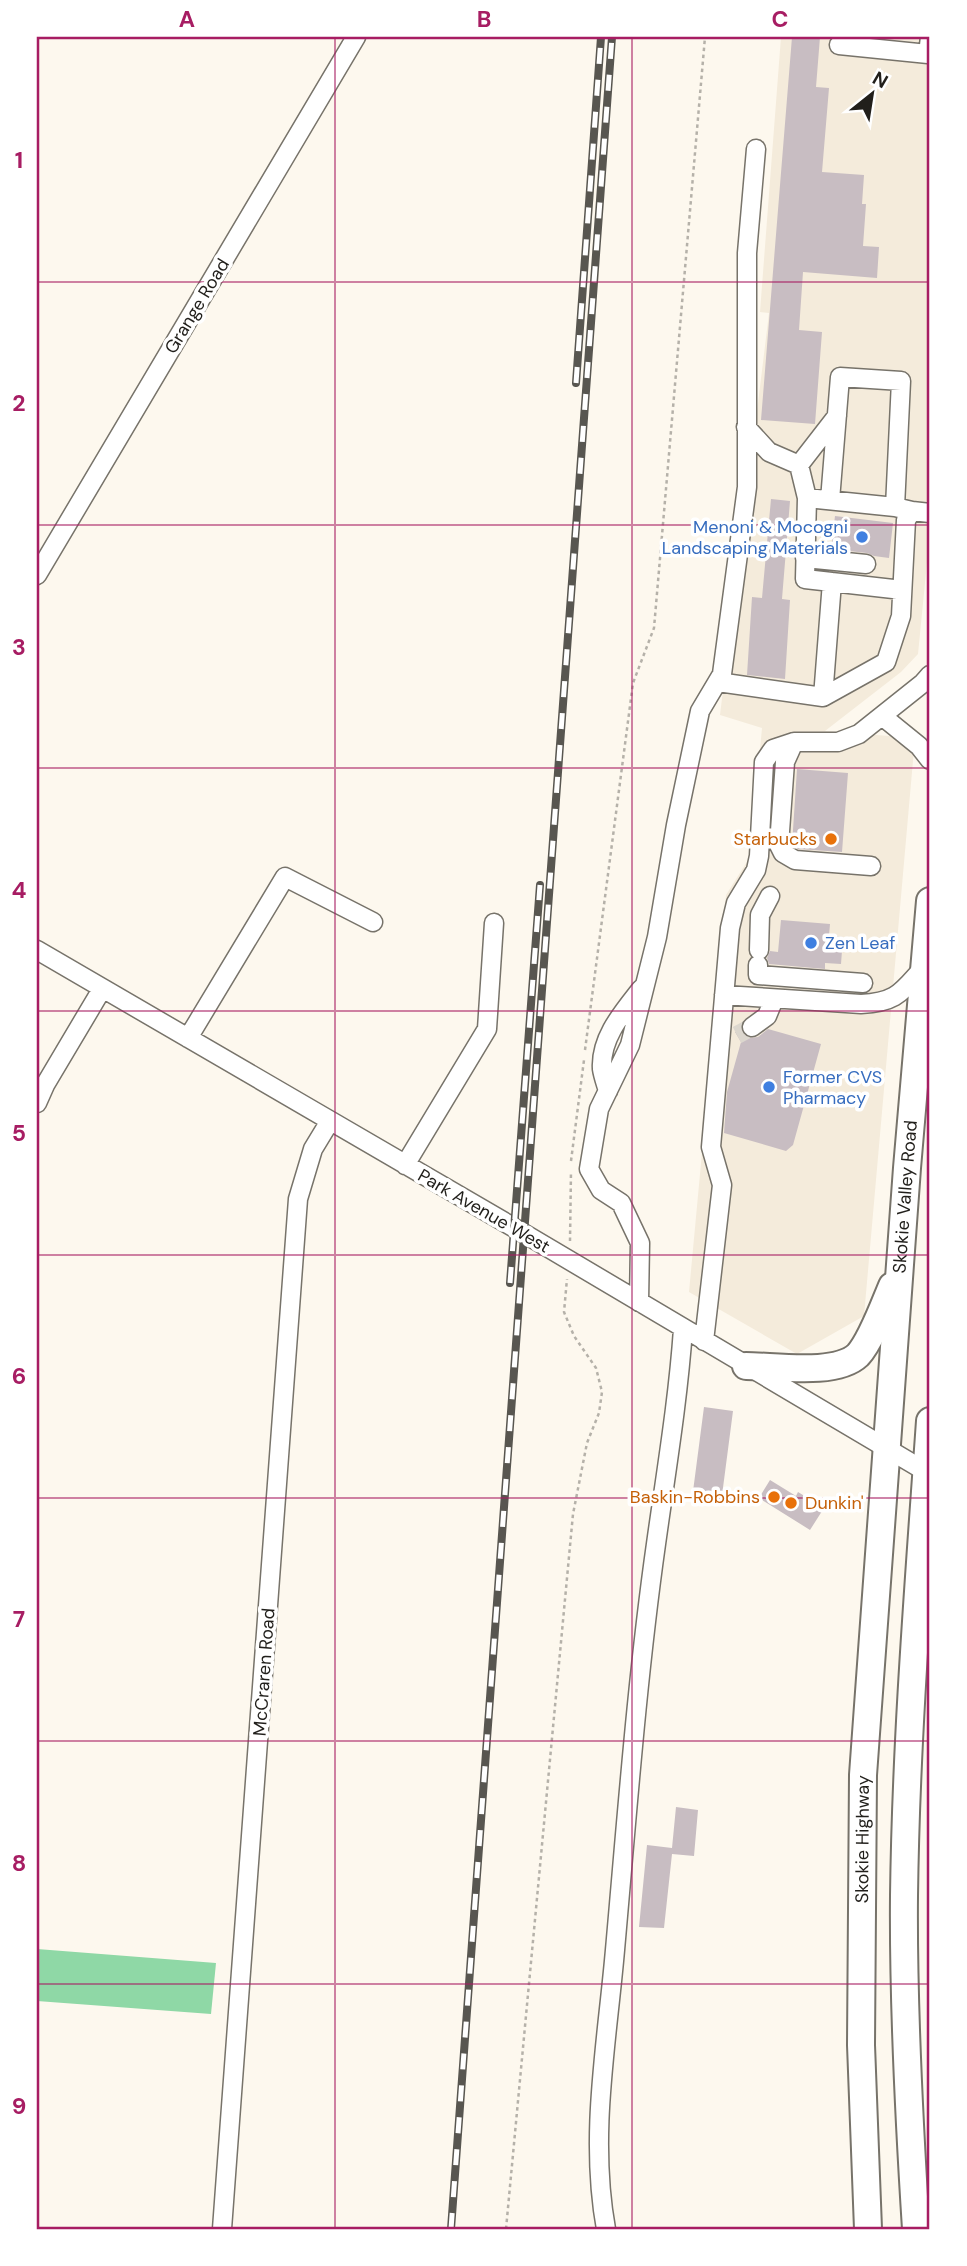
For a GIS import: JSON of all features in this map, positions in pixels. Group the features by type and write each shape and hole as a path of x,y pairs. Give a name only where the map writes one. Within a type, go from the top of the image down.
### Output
{"highway":[{"name":"Skokie Valley Road","path":"887,1449 930,901"},
{"path":"746,1366 828,1368 844,1363 858,1354 872,1331 900,1269"},
{"path":"916,2229 905,2020 904,1896 915,1637 930,1421"},
{"name":"Skokie Highway","path":"868,2229 861,2045 863,1775 887,1449"},
{"path":"915,1637 930,1606"}],"street":[{"name":"Grange Road","path":"37,575 356,37"},
{"path":"839,45 928,54 930,37"},
{"path":"639,1302 639,1243 621,1203 601,1190 589,1169 599,1109 630,1045 657,937 676,825 700,710 722,674 747,487 747,253 756,149"},
{"path":"718,681 823,697 886,662 901,616 902,590 897,567 906,520 901,381 840,377 830,500"},
{"path":"799,465 837,416"},
{"path":"746,427 769,452 799,465"},
{"path":"799,465 807,498 805,579 902,590"},
{"path":"807,498 930,513"},
{"path":"806,558 866,564"},
{"path":"823,697 832,582"},
{"path":"704,1341 722,1185 710,1147 724,995 736,903 755,870 759,856 764,762 773,749 794,742 838,742 859,734 930,675"},
{"path":"882,716 919,746 930,760"},
{"path":"794,742 785,762 779,845 783,853 795,860 871,866"},
{"path":"188,1038 285,877 373,922"},
{"path":"770,896 760,915 758,975 863,983"},
{"path":"405,1165 487,1029 494,923"},
{"name":"Park Avenue West","path":"37,950 928,1473"},
{"path":"724,995 881,1003 897,996 925,966"},
{"path":"37,1103 102,989"},
{"path":"720,1048 767,1016 775,999"},
{"name":"McCraren Road","path":"222,2229 298,1199 313,1150 330,1121"},
{"path":"606,2229 597,2163 598,2112 644,1653 683,1329"}],"shaded area":[{"path":"781,37 930,37 930,532 918,654 901,672 825,731 915,738 864,1316 797,1354 689,1292 726,895 750,857 762,728 720,715 769,313 760,312"}],"green space":[{"path":"37,1949 216,1963 211,2014 37,2001"}],"building":[{"path":"792,37 820,37 816,87 829,88 822,172 864,175 862,204 866,204 863,246 879,247 877,278 803,272 799,330 822,332 815,424 761,420"},
{"path":"771,499 790,501 782,599 790,600 785,679 747,675 752,597 762,598"},
{"name":"Menoni & Mocogni Landscaping Materials","path":"835,516 893,523 889,558 831,549"},
{"path":"797,769 848,773 842,852 798,849 792,845"},
{"name":"Zen Leaf","path":"781,920 830,924 829,936 843,937 841,964 825,963 825,969 769,964 767,958 770,951 778,952"},
{"name":"Former CVS Pharmacy","path":"741,1029 748,1038 758,1037 768,1029 821,1044 793,1145 786,1151 724,1133 727,1092 741,1042 735,1032"},
{"path":"704,1407 733,1411 721,1503 692,1499"},
{"name":"Dunkin'","path":"770,1480 796,1496 798,1492 824,1508 810,1530 759,1498"},
{"path":"676,1807 698,1810 694,1856 672,1854 664,1928 639,1927 647,1845 672,1848"}],"tunnel":[{"path":"737,1035 752,1027"}],"railway":[{"path":"576,383 601,37"},
{"path":"451,2229 612,37"},
{"path":"510,1283 540,885"}],"place":[{"name":"Menoni & Mocogni Landscaping Materials","path":"862,537"},
{"name":"Starbucks","path":"831,839"},
{"name":"Zen Leaf","path":"811,943"},
{"name":"Former CVS Pharmacy","path":"769,1087"},
{"name":"Baskin-Robbins","path":"774,1497"},
{"name":"Dunkin'","path":"791,1503"}]}
